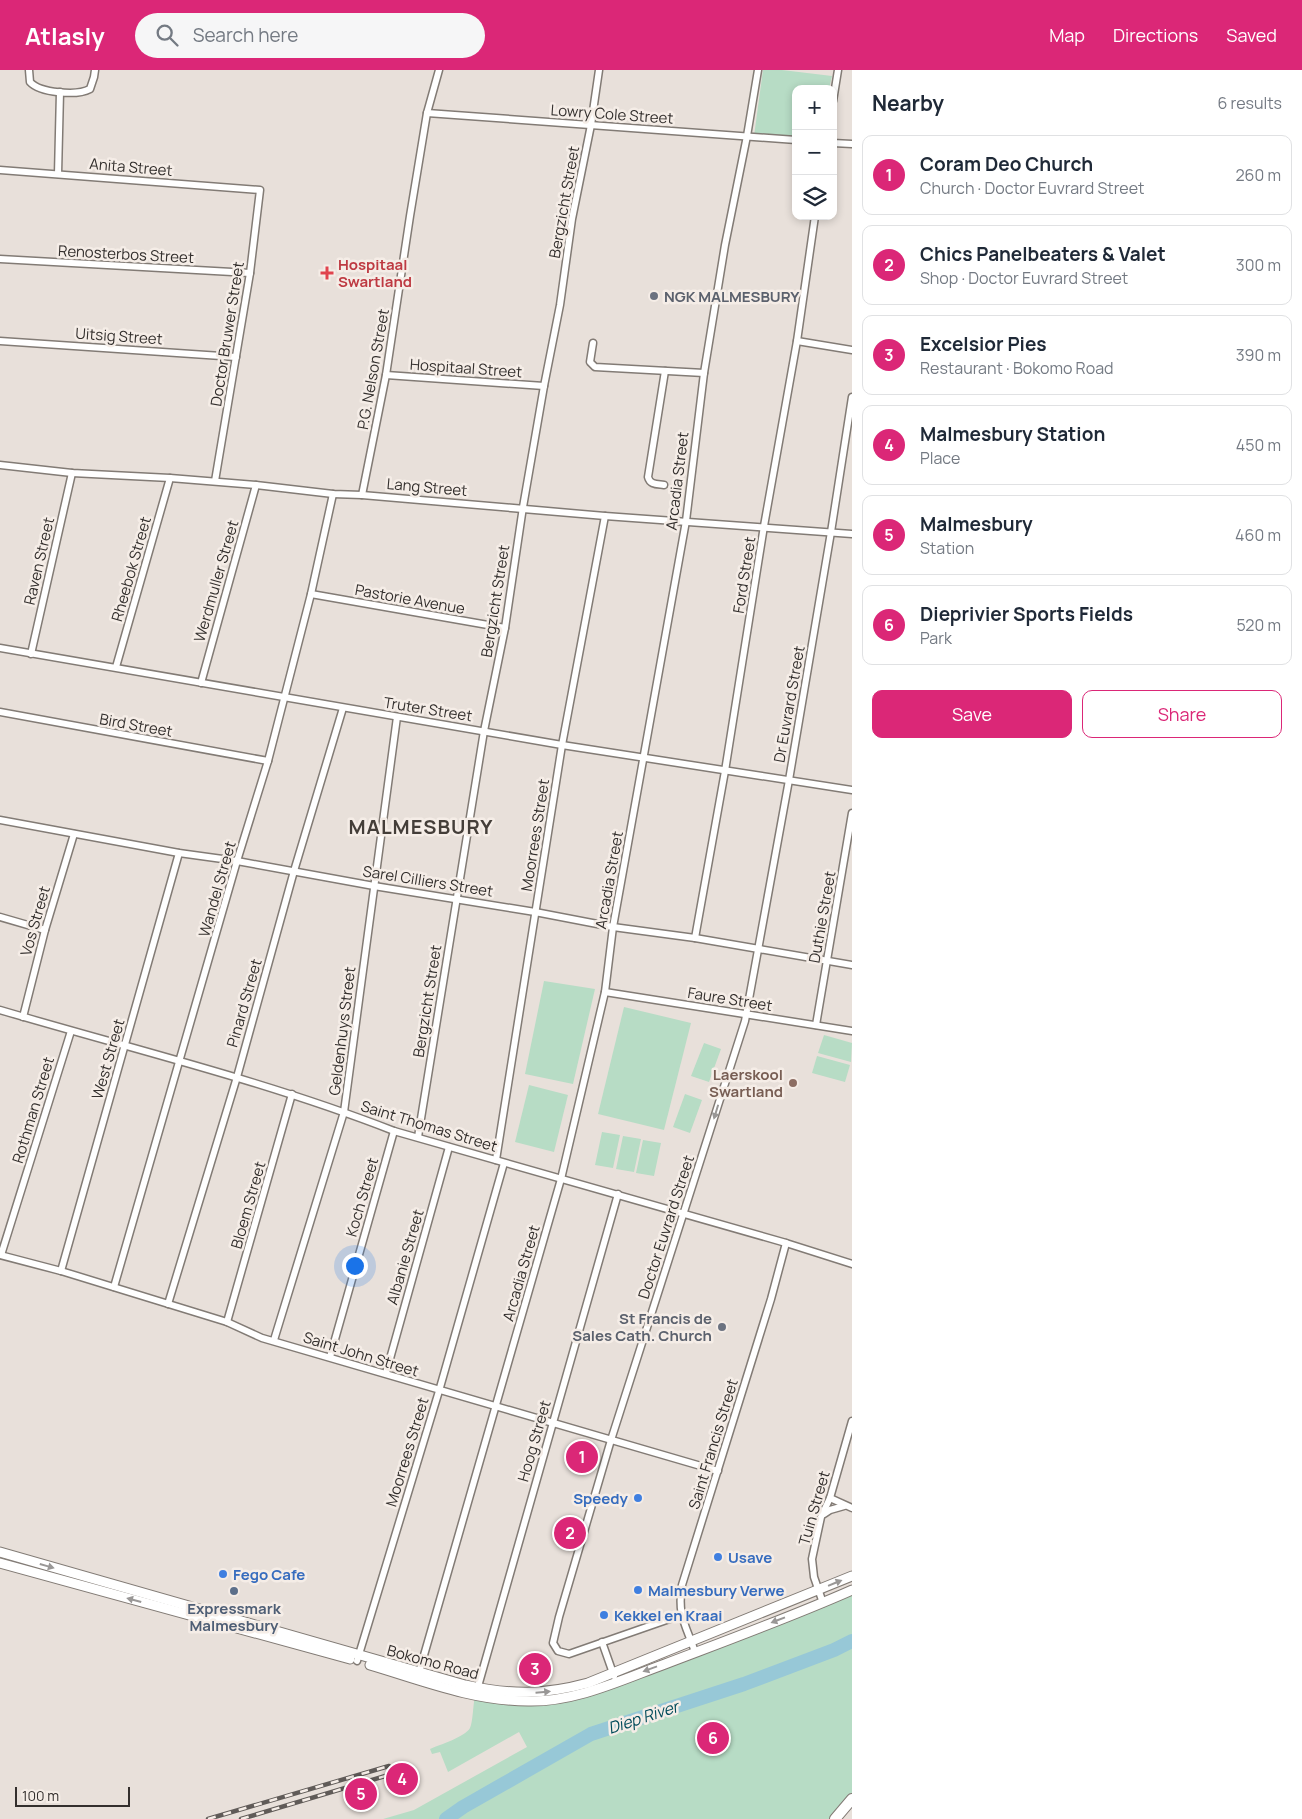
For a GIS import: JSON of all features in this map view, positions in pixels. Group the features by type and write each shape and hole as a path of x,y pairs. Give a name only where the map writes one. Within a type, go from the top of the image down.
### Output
{"main road":[{"name":"Bokomo Road","path":"0,1552 476,1692 513,1694 565,1690 696,1652 824,1603 852,1590"},
{"name":"Bokomo Road","path":"0,1563 358,1658"},
{"name":"Bokomo Road","path":"614,1677 692,1641 852,1576"},
{"path":"835,1819 852,1799"}],"street":[{"path":"29,70 30,82 36,88 60,92 80,92 90,88 95,70"},
{"name":"P.G. Nelson Street","path":"362,495 386,375 427,113 439,70"},
{"name":"Bergzicht Street","path":"418,1137 484,731 505,628 523,508 560,305 572,219 591,125 599,70"},
{"name":"Arcadia Street","path":"418,1675 560,1179 605,992 613,927 642,758 686,521 704,373 725,245 758,70"},
{"path":"836,85 838,70"},
{"path":"58,174 60,92"},
{"name":"Lowry Cole Street","path":"427,113 792,140"},
{"path":"837,143 852,144"},
{"name":"Anita Street","path":"0,170 260,190"},
{"name":"Doctor Bruwer Street","path":"215,482 250,273 260,190"},
{"name":"Ford Street","path":"695,938 797,341 814,220"},
{"name":"Renosterbos Street","path":"0,259 250,273"},
{"name":"Uitsig Street","path":"0,341 236,357"},
{"path":"797,341 852,350"},
{"path":"593,343 590,362 594,367 704,373"},
{"path":"664,485 652,484 648,477 665,371"},
{"name":"Hospitaal Street","path":"386,375 544,386"},
{"name":"Dr Euvrard Street","path":"746,1015 789,780 852,397"},
{"name":"Lang Street","path":"0,465 72,473 170,478 333,494 852,534"},
{"name":"Raven Street","path":"31,654 72,473"},
{"name":"Rheebok Street","path":"116,667 170,478"},
{"name":"Werdmuller Street","path":"201,683 256,485"},
{"name":"Wandel Street","path":"114,1287 237,861 268,761 311,594 333,494"},
{"name":"Moorrees Street","path":"496,1160 562,746 605,516"},
{"name":"Pastorie Avenue","path":"311,594 505,628"},
{"name":"Truter Street","path":"0,648 562,746 852,790"},
{"name":"Pinard Street","path":"168,1304 237,1077 294,871 343,708"},
{"name":"Bird Street","path":"0,712 268,761"},
{"name":"Geldenhuys Street","path":"274,1340 344,1112 397,717"},
{"name":"Duthie Street","path":"816,1025 852,812"},
{"name":"Sarel Cilliers Street","path":"0,820 179,853 237,861 613,927 695,938 852,965"},
{"name":"Vos Street","path":"23,1017 45,930 74,834"},
{"name":"West Street","path":"61,1271 179,853"},
{"path":"0,917 45,930"},
{"name":"Faure Street","path":"605,992 852,1031"},
{"name":"Saint Thomas Street","path":"0,1010 237,1077 292,1094 394,1131 786,1242 852,1264"},
{"name":"Doctor Euvrard Street","path":"602,1642 569,1654 562,1653 555,1648 553,1642 612,1440 746,1015"},
{"name":"Rothman Street","path":"1,1255 70,1030"},
{"name":"Bloem Street","path":"227,1322 292,1094"},
{"name":"Koch Street","path":"330,1357 394,1131"},
{"name":"Albanie Street","path":"386,1374 449,1147"},
{"name":"Moorrees Street","path":"358,1658 439,1391 504,1163"},
{"name":"Hoog Street","path":"476,1692 618,1194"},
{"name":"Saint Francis Street","path":"696,1652 681,1615 680,1600 682,1586 771,1299 786,1242"},
{"name":"Saint John Street","path":"1,1255 61,1271 227,1322 262,1338 718,1471"},
{"name":"Tuin Street","path":"824,1603 812,1570 812,1559 821,1517 830,1498 852,1421"},
{"path":"830,1498 852,1508"},
{"path":"821,1517 830,1510 844,1506"},
{"path":"614,1677 602,1642 681,1615"}],"green space":[{"path":"763,70 782,70 832,76 830,85 792,85 792,139 754,136"},
{"path":"544,981 595,989 573,1084 525,1074"},
{"path":"624,1007 691,1023 664,1130 598,1114"},
{"path":"824,1035 852,1043 851,1062 818,1053"},
{"path":"704,1043 721,1049 709,1082 691,1076"},
{"path":"817,1056 850,1065 845,1082 812,1073"},
{"path":"529,1085 568,1095 554,1152 515,1142"},
{"path":"685,1094 702,1100 690,1133 673,1127"},
{"path":"602,1132 620,1135 613,1168 595,1165"},
{"path":"623,1136 641,1139 634,1172 616,1169"},
{"path":"643,1140 661,1143 654,1176 636,1173"},
{"path":"852,1590 852,1799 835,1819 383,1819 414,1810 527,1747 519,1732 448,1772 440,1752 432,1754 430,1749 458,1738 470,1728 475,1696 513,1701 590,1691"}],"waterway":[{"name":"Diep River","path":"446,1819 463,1807 591,1734 744,1684 834,1650 852,1641"}],"railway":[{"path":"208,1819 389,1766"},
{"path":"241,1819 392,1774"}],"place":[{"name":"Hospitaal Swartland","path":"327,273"},
{"name":"NGK MALMESBURY","path":"654,296"},
{"name":"Laerskool Swartland","path":"793,1083"},
{"name":"St Francis de Sales Cath. Church","path":"722,1327"},
{"name":"Coram Deo Church","path":"582,1457"},
{"name":"Speedy","path":"638,1498"},
{"name":"Chics Panelbeaters & Valet","path":"570,1533"},
{"name":"Usave","path":"718,1557"},
{"name":"Fego Cafe","path":"223,1574"},
{"name":"Malmesbury Verwe","path":"638,1590"},
{"name":"Expressmark Malmesbury","path":"234,1591"},
{"name":"Kekkel en Kraai","path":"604,1615"},
{"name":"Excelsior Pies","path":"535,1669"},
{"name":"Dieprivier Sports Fields","path":"713,1738"},
{"name":"Malmesbury Station","path":"402,1779"},
{"name":"Malmesbury","path":"361,1794"}],"district":[{"name":"MALMESBURY","path":"421,826"}]}
